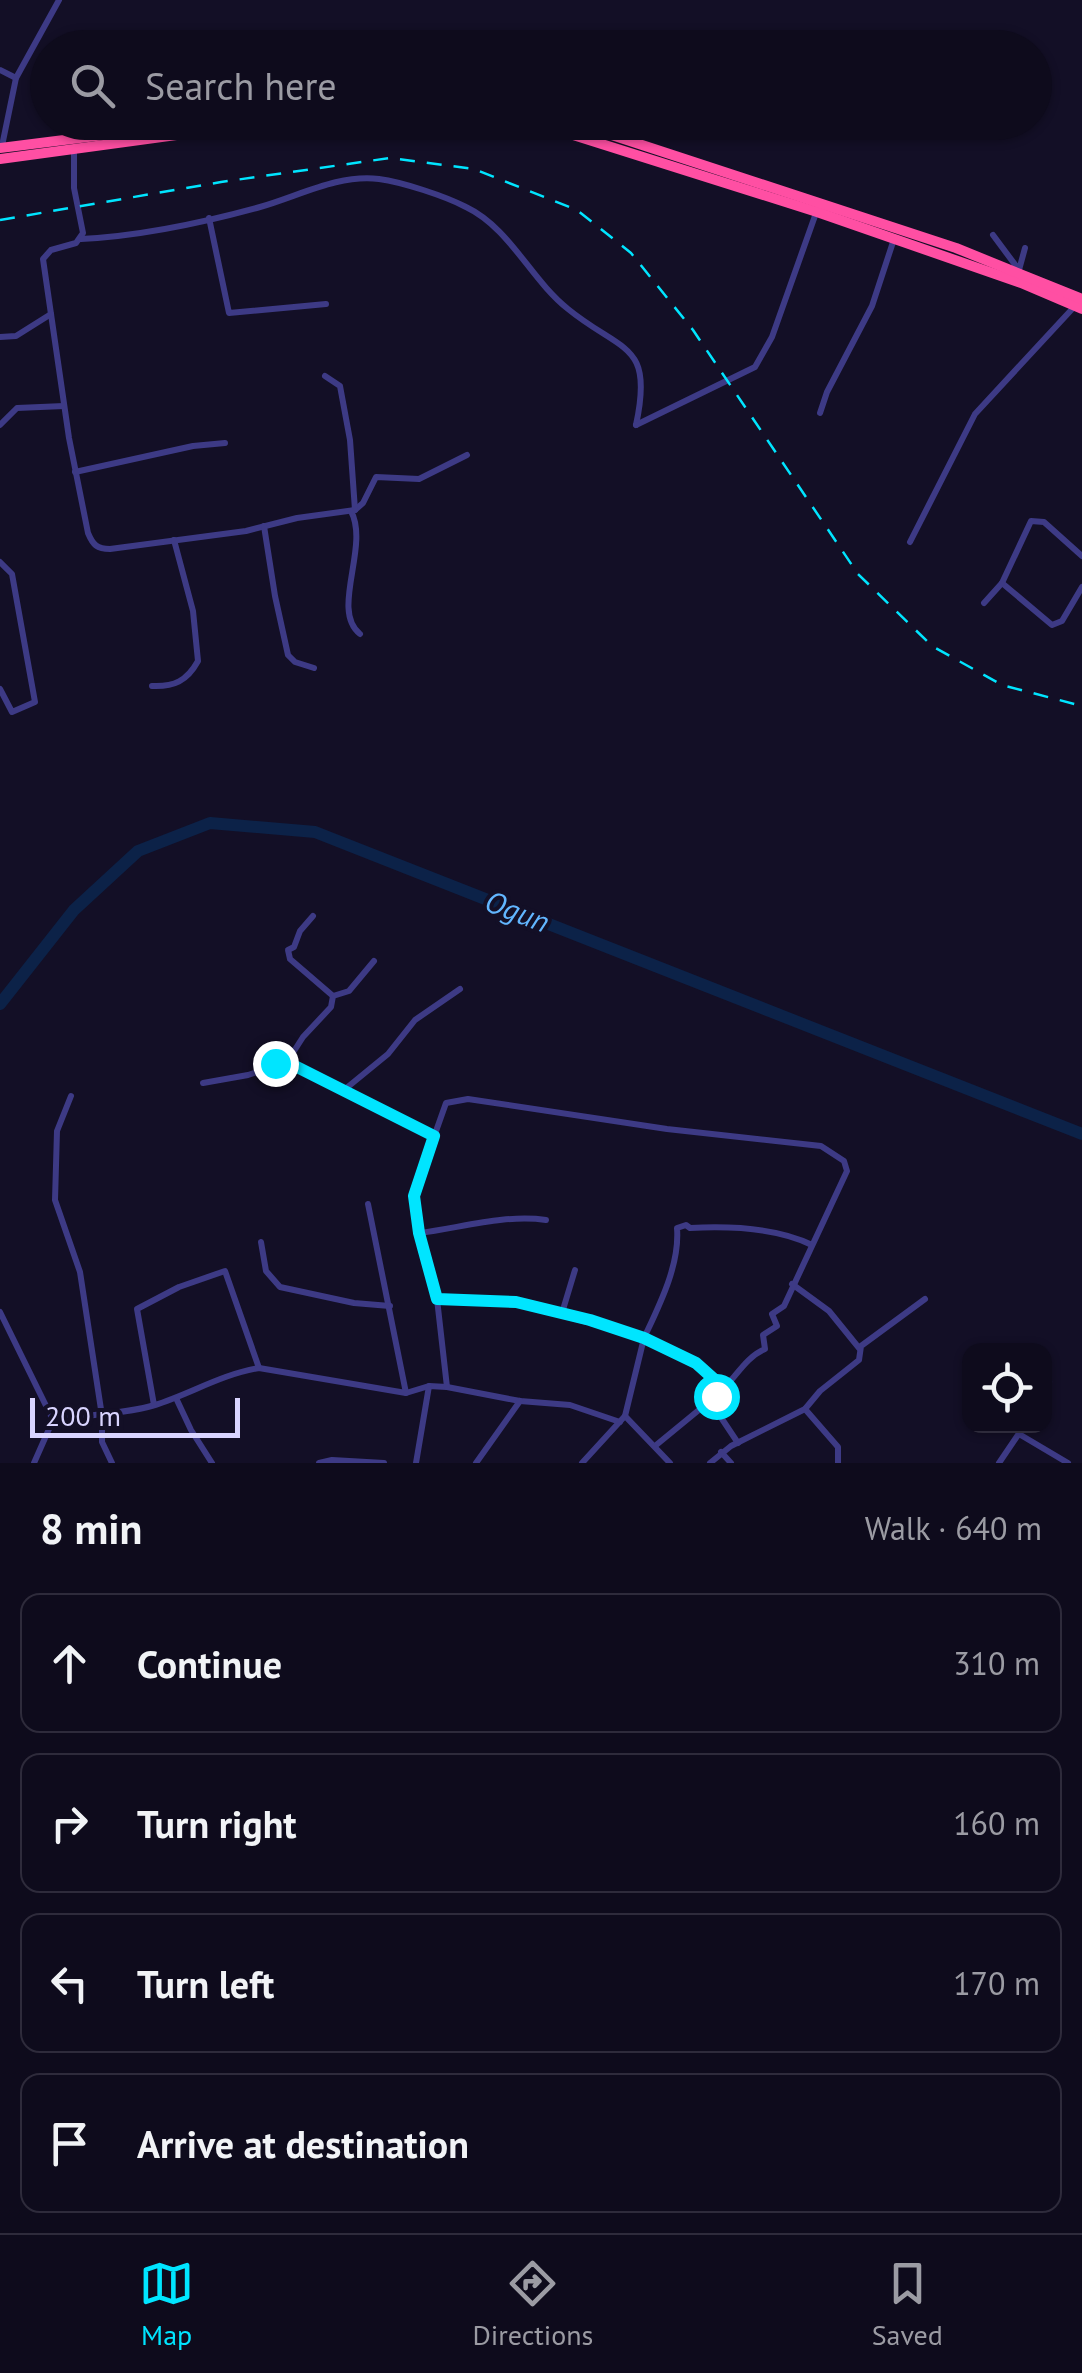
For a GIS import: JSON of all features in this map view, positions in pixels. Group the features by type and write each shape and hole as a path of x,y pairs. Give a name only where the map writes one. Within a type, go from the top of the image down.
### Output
{"highway":[{"path":"0,151 79,140"},
{"path":"0,151 74,149 140,140"},
{"path":"589,140 817,212 1080,304"},
{"path":"628,140 1019,270 1080,304"}],"street":[{"path":"42,30 59,0"},
{"path":"0,151 16,78 30,53"},
{"path":"0,70 16,78"},
{"path":"74,149 72,175 82,226 80,239"},
{"path":"467,456 419,479 376,476 364,503 353,510 100,549 88,533 76,472 45,253 80,239 131,236 266,205 340,182 378,179 420,191 468,207 500,233 564,306 627,350 638,364 643,382 636,426 755,368 762,359 817,212"},
{"path":"209,218 229,312 326,304"},
{"path":"993,235 1019,270"},
{"path":"820,414 827,392 872,306 894,238"},
{"path":"1019,270 1025,248"},
{"path":"910,542 975,414 1080,304"},
{"path":"0,337 16,336 51,314"},
{"path":"325,376 340,386 350,440 357,556 348,612 353,628 360,634"},
{"path":"0,425 17,408 64,406"},
{"path":"76,472 193,446 225,443"},
{"path":"984,602 1002,582 1031,521 1044,522 1082,556"},
{"path":"264,526 288,656 314,668"},
{"path":"152,686 176,684 186,678 198,661 193,611 174,540"},
{"path":"0,562 12,574 36,702 12,712 0,689"},
{"path":"1002,582 1052,625 1062,622 1082,587"},
{"path":"313,916 300,931 294,947 288,950 290,958 333,996"},
{"path":"333,996 349,990 374,961"},
{"path":"344,1090 388,1054 415,1020 460,989"},
{"path":"202,1083 248,1075 287,1062 303,1037 331,1007 333,996"},
{"path":"287,1062 434,1136"},
{"path":"70,1096 58,1131 55,1200 80,1272 102,1416 102,1442 112,1463"},
{"path":"448,1388 437,1299 419,1233 414,1196 446,1102 468,1099 821,1146 844,1160 847,1170 784,1306 772,1314 776,1326 764,1335 765,1349 751,1355 725,1389 655,1446"},
{"path":"368,1204 406,1393"},
{"path":"419,1233 519,1216 546,1220"},
{"path":"582,1463 622,1419 644,1338 659,1306 678,1245 677,1228 686,1225 778,1233 812,1245"},
{"path":"261,1242 266,1271 280,1287 354,1303 390,1306"},
{"path":"562,1312 576,1270"},
{"path":"154,1405 137,1309 209,1276 224,1271 258,1368"},
{"path":"792,1284 816,1299 860,1348 925,1299"},
{"path":"437,1299 516,1302 562,1312 644,1338 696,1363 725,1389"},
{"path":"0,1312 54,1420"},
{"path":"710,1463 721,1452 805,1409 820,1390 860,1360 861,1346"},
{"path":"54,1420 102,1416 154,1405 258,1368 406,1393 429,1386 570,1406 622,1419 670,1463"},
{"path":"416,1463 429,1386"},
{"path":"176,1398 212,1463"},
{"path":"713,1398 712,1404 738,1443"},
{"path":"476,1463 520,1401"},
{"path":"805,1409 838,1447 838,1463"},
{"path":"34,1463 54,1420"},
{"path":"999,1463 1019,1434 1068,1463"},
{"path":"721,1452 731,1463"},
{"path":"319,1463 384,1463"}],"waterway":[{"name":"Ogun","path":"0,1004 74,910 138,851 210,823 315,832 1082,1134"}],"railway":[{"path":"0,220 390,158 474,169 577,210 631,253 693,330 858,574 932,646 1002,685 1082,706"}],"route":[{"path":"275,1063 287,1062 434,1136 414,1196 419,1233 437,1299 516,1302 644,1338 696,1363 725,1389 716,1396"}]}
